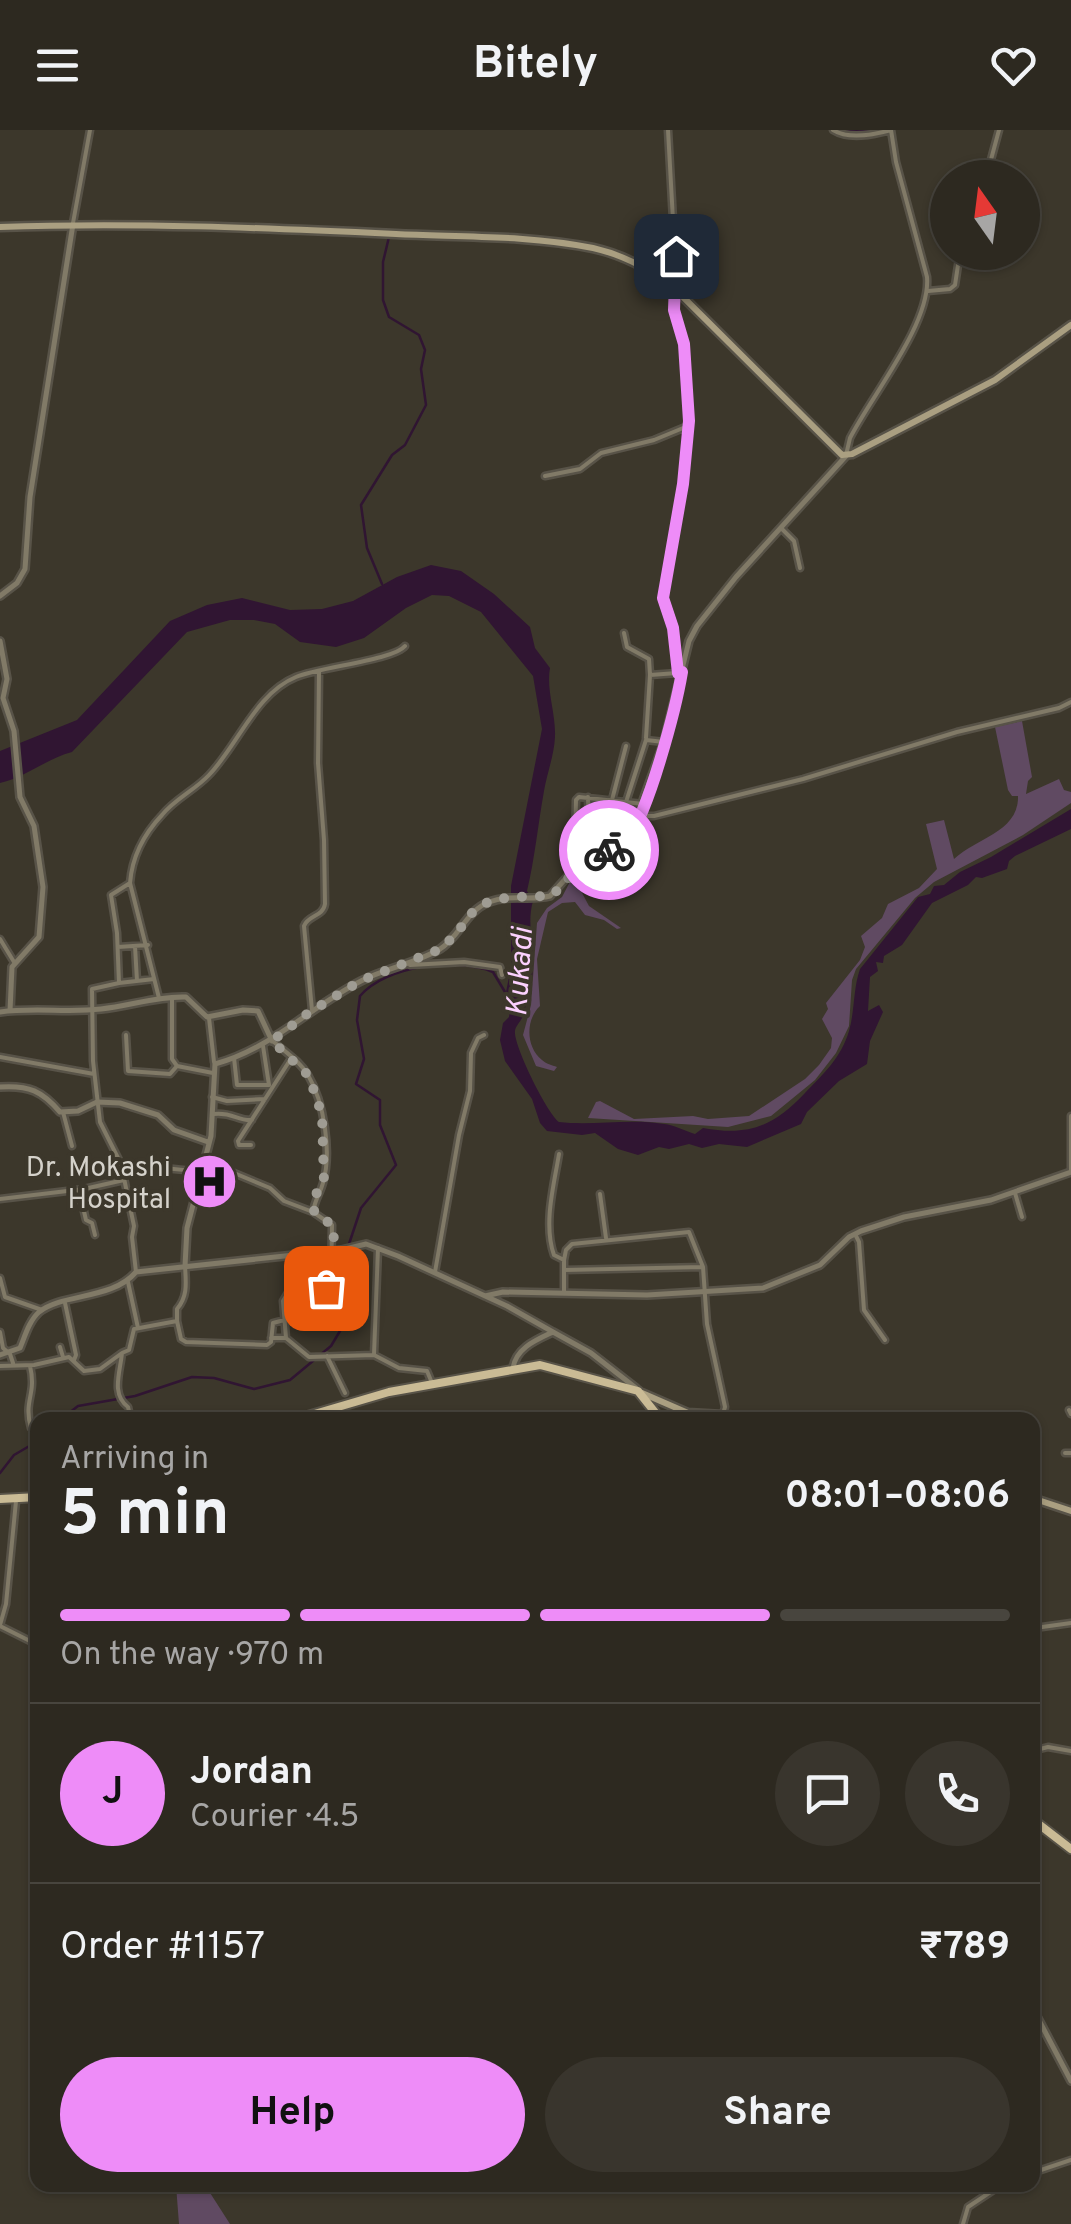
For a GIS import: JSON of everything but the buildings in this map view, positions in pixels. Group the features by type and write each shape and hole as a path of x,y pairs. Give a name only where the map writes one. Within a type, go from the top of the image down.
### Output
{"main road":[{"path":"0,227 74,223 222,226 592,248 621,256 657,274 837,453 846,456 994,380 1071,325"},
{"path":"321,1412 432,1383 513,1368 555,1367 638,1390 679,1410 701,1412"},
{"path":"638,1390 655,1412"},
{"path":"0,1499 30,1498"},
{"path":"1040,1501 1071,1511"},
{"path":"1040,1825 1071,1848"}],"street":[{"path":"0,596 17,584 24,569 30,497 90,130"},
{"path":"668,130 676,256 674,310 684,344 688,426 683,484 663,598 673,628 680,673"},
{"path":"215,1064 272,1041 360,981 438,950 488,902 510,897 540,898 556,892 581,863 627,840 644,804 689,641 697,626 846,456 847,444 925,306 928,291 924,262 891,130 859,136 832,130"},
{"path":"991,160 999,130"},
{"path":"928,291 950,289 955,285 957,270"},
{"path":"546,476 580,469 601,452 644,443 688,426"},
{"path":"781,528 794,542 800,568"},
{"path":"618,846 616,832 646,740 650,675 648,658 627,646 624,633"},
{"path":"0,641 7,679 3,698 14,731 20,797 34,826 43,892 39,937 14,962 10,1011"},
{"path":"159,998 130,884 134,855 161,815 208,777 259,708 280,687 295,677 341,663 393,656 406,646"},
{"path":"312,1011 304,926 326,904 318,763 319,671"},
{"path":"650,675 680,673"},
{"path":"640,816 786,784 1071,702"},
{"path":"646,740 664,742"},
{"path":"616,832 608,828 610,800 626,746"},
{"path":"581,863 575,847 579,797 644,804"},
{"path":"588,797 596,857"},
{"path":"119,983 110,894 130,884"},
{"path":"0,939 14,962"},
{"path":"135,946 137,981"},
{"path":"118,947 148,946"},
{"path":"390,969 426,963 476,962 500,967 502,975"},
{"path":"136,1272 134,1226 121,1164 104,1132 98,1102 92,1010 94,987 156,978"},
{"path":"0,1012 92,1010 172,996 186,997 209,1018 242,1010 258,1011 272,1041 309,1076 324,1134 324,1183 316,1194 314,1212"},
{"path":"172,996 172,1059 177,1066 213,1073"},
{"path":"209,1018 215,1064 210,1142 187,1228 186,1290 177,1308 181,1339 267,1345 271,1325 310,1313"},
{"path":"126,1035 128,1071 170,1074 177,1066"},
{"path":"435,1272 458,1135 470,1091 471,1053 478,1038 484,1036"},
{"path":"263,1046 271,1093"},
{"path":"0,1056 94,1074"},
{"path":"251,1145 238,1143 292,1057"},
{"path":"234,1058 236,1085 270,1085"},
{"path":"0,1087 33,1088 64,1112 72,1146"},
{"path":"212,1096 226,1101 265,1099"},
{"path":"64,1112 98,1102 120,1103 158,1116 174,1130 210,1142"},
{"path":"212,1114 230,1113 242,1120 252,1120"},
{"path":"485,1296 503,1292 647,1295 763,1288 820,1265 855,1234 904,1217 974,1204 1071,1171 1071,1116"},
{"path":"559,1154 550,1245 554,1255 564,1260"},
{"path":"206,1161 270,1188 284,1201 314,1212 332,1225 332,1284 289,1291 284,1301 286,1338"},
{"path":"121,1164 140,1168 171,1166 201,1173"},
{"path":"0,1199 79,1190 124,1180"},
{"path":"79,1190 86,1220 92,1223 96,1235"},
{"path":"1014,1192 1022,1216"},
{"path":"600,1194 606,1238"},
{"path":"564,1294 564,1260 572,1244 689,1232 703,1266 707,1324 724,1412"},
{"path":"855,1234 860,1242 864,1310 884,1340"},
{"path":"0,1355 20,1348 31,1322 42,1310 128,1282 136,1272 366,1244 485,1296 591,1353 638,1390"},
{"path":"374,1355 378,1248"},
{"path":"564,1270 703,1266"},
{"path":"0,1278 5,1297"},
{"path":"128,1282 138,1328"},
{"path":"0,1304 5,1297"},
{"path":"5,1297 42,1310"},
{"path":"66,1303 74,1360 84,1371 93,1371 129,1350 132,1332 138,1328 178,1321"},
{"path":"0,1332 3,1348 13,1364"},
{"path":"513,1368 524,1348 552,1332"},
{"path":"271,1338 286,1338 305,1355 316,1357 374,1355 399,1368 426,1371 432,1383"},
{"path":"60,1347 63,1358"},
{"path":"122,1353 118,1397 130,1412"},
{"path":"328,1356 345,1393"},
{"path":"0,1366 74,1360"},
{"path":"30,1366 35,1388 27,1407 30,1423"},
{"path":"16,1500 6,1604 0,1625 5,1631 30,1640"},
{"path":"1040,1627 1071,1622"},
{"path":"1040,1750 1071,1751"},
{"path":"1040,2022 1071,2081"},
{"path":"1040,2170 1071,2160"},
{"path":"963,2224 968,2207 990,2192"}],"shaded area":[{"path":"1022,721 1032,777 1026,794 1059,779 1064,790 1071,792 1071,803 1023,835 934,882 915,898 856,969 849,1026 836,1053 815,1080 771,1116 728,1127 588,1118 600,1101 634,1119 749,1116 805,1079 831,1048 832,1038 822,1019 828,1009 826,1003 860,960 865,947 861,936 882,918 888,904 919,888 937,869 926,824 944,820 954,859 1012,818 1018,796 1012,796 1008,790 995,727"},
{"path":"573,876 589,906 621,928 585,915 575,902 562,903 548,912 537,959 540,1006 529,1033 536,1054 557,1067 554,1071 536,1066 523,1035 531,1005 537,923 547,908 562,897"},
{"path":"177,2192 209,2192 230,2224 179,2224"}],"water":[{"name":"Kukadi","path":"431,565 461,571 494,594 530,627 535,648 550,668 554,744 527,891 533,901 532,977 515,1031 532,1079 559,1122 651,1122 695,1134 703,1128 746,1130 770,1122 793,1105 837,1057 849,1031 860,969 918,897 930,894 934,886 944,885 1071,809 1071,829 1015,856 1007,869 976,877 932,903 902,945 884,956 883,963 876,962 878,971 870,977 868,1011 879,1005 883,1012 870,1041 867,1064 839,1081 807,1112 801,1124 747,1147 719,1144 702,1148 689,1144 659,1147 638,1155 618,1149 595,1133 547,1131 532,1099 505,1061 500,1040 510,1009 506,992 511,967 511,886 542,729 533,676 481,612 449,596 432,595 364,638 336,647 300,642 275,624 254,620 230,620 187,632 72,752 0,783 0,751 77,720 170,621 207,605 242,598 290,610 322,609 353,601 397,577"}],"waterway":[{"path":"844,133 877,130"},
{"path":"382,584 367,548 361,505 392,455 405,445 426,405 421,369 425,350 419,335 389,317 383,300 383,262 389,237"},
{"name":"Kukadi","path":"349,1244 361,1208 396,1165 380,1125 380,1100 356,1084 364,1059 357,1020 360,996 372,985 404,971 461,965 493,972 508,997"},
{"path":"70,1412 78,1406 135,1396 192,1377 214,1378 254,1389 290,1380 331,1346 340,1331 348,1252"},
{"path":"0,1473 14,1455 30,1446"}],"way so far":[{"path":"326,1288 332,1284 334,1230 314,1212 316,1194 324,1183 322,1115 309,1076 272,1041 360,981 438,950 456,935 469,915 488,902 550,896 577,866 609,850"}],"place":[{"name":"Dr. Mokashi Hospital","path":"210,1182"}],"route":[{"path":"609,850 624,842 640,816 682,672 678,673 673,628 663,598 683,484 689,421 684,344 674,310 676,256"}]}
